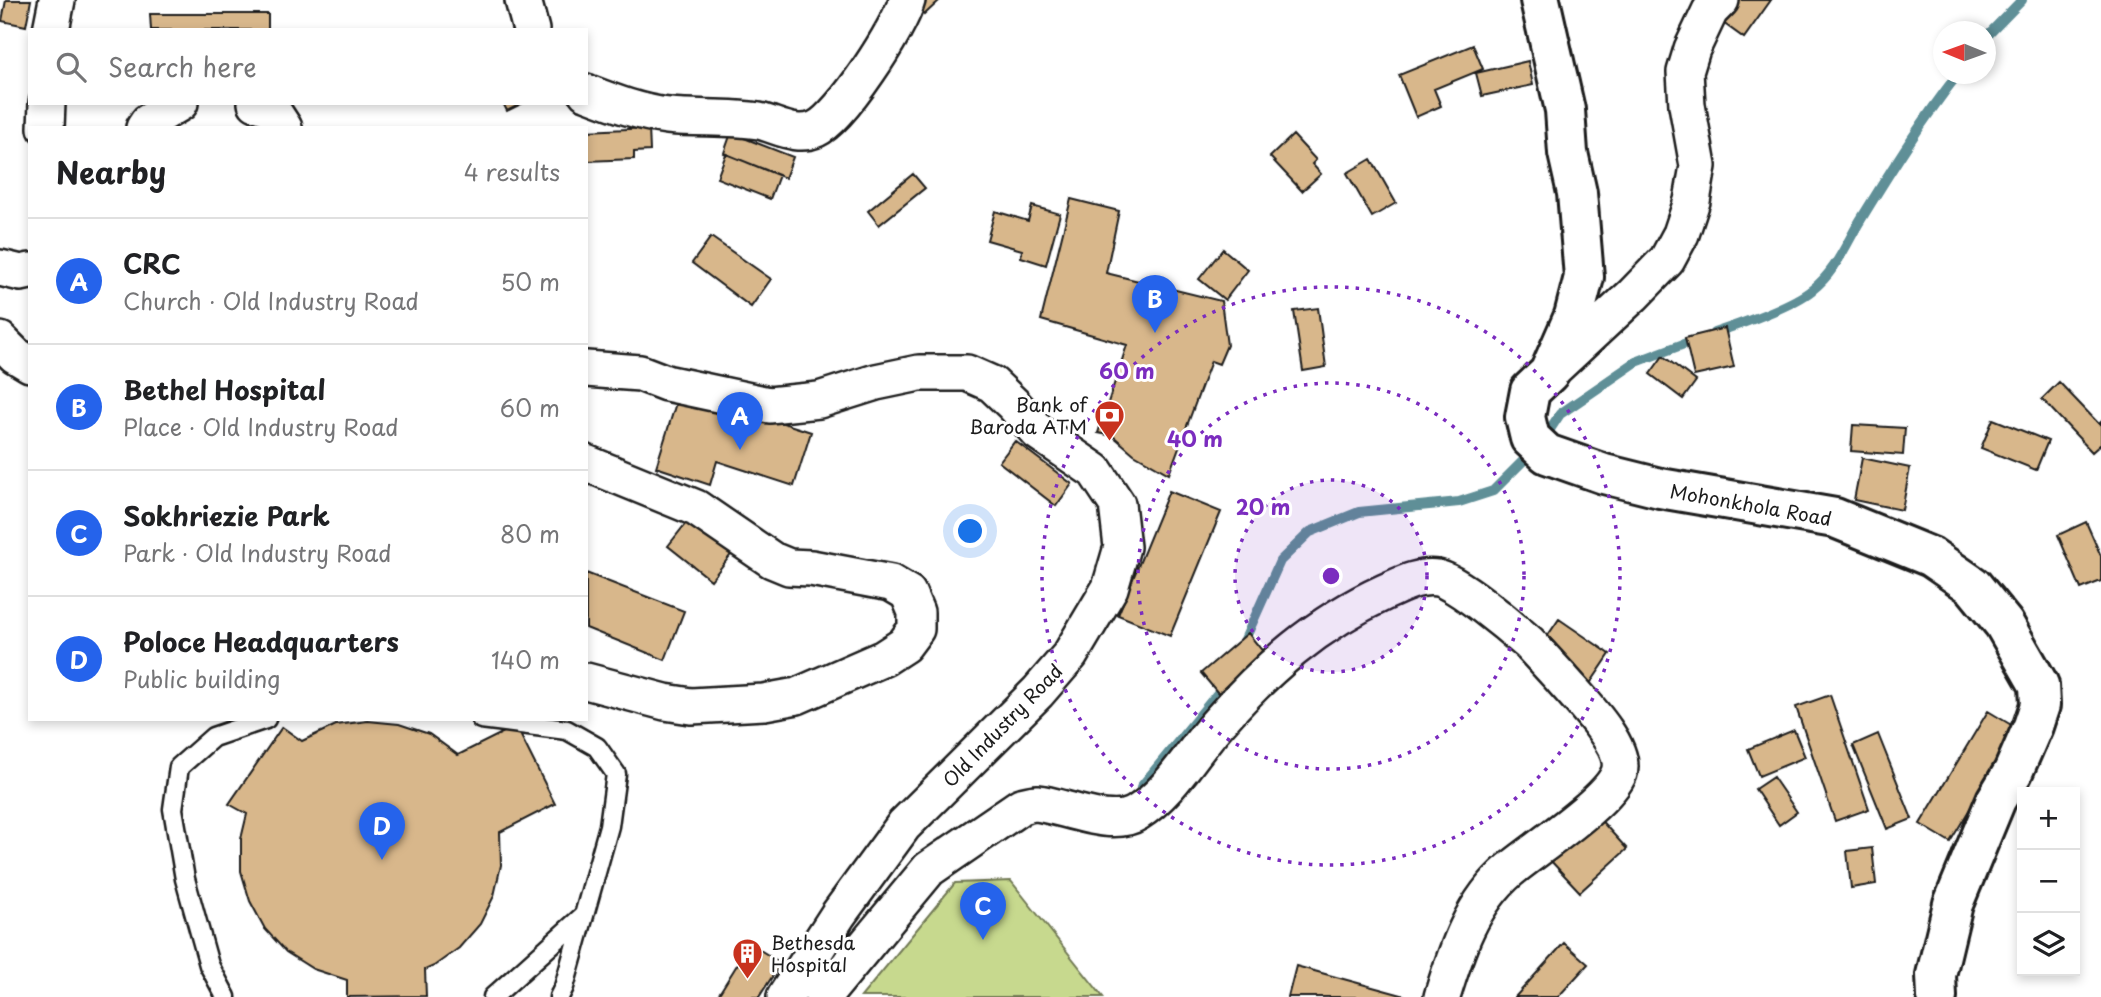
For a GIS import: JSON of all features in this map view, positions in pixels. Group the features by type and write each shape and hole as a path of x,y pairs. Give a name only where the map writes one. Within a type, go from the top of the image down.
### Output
{"street":[{"path":"51,28 58,0"},
{"path":"523,0 530,28"},
{"path":"588,93 617,104 666,116 761,122 779,129 796,131 815,129 834,114 872,65 904,11 907,0"},
{"name":"Mohonkhola Road","path":"1540,0 1565,110 1568,153 1577,193 1584,276 1574,316 1549,373 1530,391 1525,417 1530,438 1547,454 1604,474 1660,488 1835,518 1931,557 1973,586 2004,624 2039,685 2040,705 2014,772 1996,800 1953,904 1936,975 1937,997"},
{"path":"1549,373 1667,260 1681,234 1692,201 1698,166 1687,105 1685,72 1692,49 1710,11 1721,0"},
{"path":"46,126 47,105"},
{"path":"146,126 148,122 177,105"},
{"path":"262,105 271,108 283,126"},
{"path":"0,268 22,274 28,272"},
{"path":"0,340 15,355 28,363"},
{"name":"Old Industry Road","path":"588,369 640,373 666,383 769,405 819,400 876,382 919,373 967,373 992,384 1038,432 1095,471 1117,504 1122,547 1110,588 1070,655 1038,692 904,825 838,915 785,997"},
{"path":"588,464 695,508 772,560 789,567 811,568 891,583 908,593 916,612 916,629 904,645 884,658 797,696 764,702 691,706 665,702 588,682"},
{"path":"823,997 929,869 1021,806 1035,803 1113,819 1135,815 1155,799 1215,726 1261,677 1306,638 1359,604 1423,577 1439,578 1454,585 1528,643 1600,721 1621,762 1619,775 1611,786 1573,822 1509,871 1483,900 1455,957 1442,997"}],"lane":[{"path":"226,997 209,965 185,879 173,809 178,767 213,737 260,721"},
{"path":"497,721 567,730 597,747 615,774 609,826 559,997"},
{"path":"493,997 583,916"}],"green space":[{"path":"1011,881 1103,997 861,997 955,883"}],"building":[{"path":"6,0 31,0 26,26 2,21"},
{"path":"912,0 940,0 924,15"},
{"path":"1733,0 1771,0 1744,38 1719,20"},
{"path":"150,14 268,14 268,28 151,28"},
{"path":"1473,45 1483,69 1434,89 1441,106 1416,117 1399,75"},
{"path":"1528,61 1533,85 1482,96 1476,73"},
{"path":"504,105 519,105 507,111"},
{"path":"649,128 650,151 634,152 634,159 588,161 588,131"},
{"path":"731,133 793,157 785,178 724,153"},
{"path":"1293,135 1316,160 1312,164 1321,174 1302,191 1270,157"},
{"path":"726,154 779,175 770,199 717,178"},
{"path":"1371,159 1396,203 1372,217 1347,173"},
{"path":"913,174 925,188 879,225 868,211"},
{"path":"1071,199 1119,211 1106,273 1221,301 1227,345 1219,364 1211,361 1169,474 1134,454 1113,436 1098,433 1127,345 1041,320"},
{"path":"1032,206 1060,214 1046,265 1021,257 1022,250 987,240 995,211 1028,221"},
{"path":"711,237 771,279 751,307 692,263"},
{"path":"1223,249 1248,270 1225,300 1199,279"},
{"path":"1318,308 1326,367 1303,371 1294,311"},
{"path":"1725,328 1734,367 1694,376 1685,338"},
{"path":"1663,356 1696,381 1683,399 1650,374"},
{"path":"2059,382 2099,424 2101,422 2101,444 2092,452 2042,399"},
{"path":"680,390 811,432 794,486 717,461 710,485 656,467"},
{"path":"1993,419 2048,441 2036,470 1981,448"},
{"path":"1853,425 1905,428 1903,455 1851,451"},
{"path":"1015,441 1072,484 1056,506 999,462"},
{"path":"1862,458 1910,468 1902,510 1854,500"},
{"path":"1169,491 1221,512 1170,636 1118,615"},
{"path":"694,513 737,547 711,580 668,546"},
{"path":"2086,522 2101,556 2101,581 2081,589 2058,535"},
{"path":"588,574 684,611 665,660 588,629"},
{"path":"1559,619 1610,654 1587,688 1536,653"},
{"path":"1248,633 1265,654 1218,693 1201,673"},
{"path":"1830,695 1869,809 1835,821 1796,707"},
{"path":"1988,711 2018,729 1950,842 1920,824"},
{"path":"368,721 399,724 429,734 458,755 516,726 555,804 500,832 501,865 494,896 480,924 459,948 425,970 426,996 347,997 347,980 313,969 286,952 265,929 250,901 241,871 241,839 247,814 229,804 282,727 302,741 336,725"},
{"path":"1794,730 1805,757 1759,776 1748,749"},
{"path":"1878,734 1912,819 1887,829 1853,745"},
{"path":"1773,777 1797,812 1779,825 1755,789"},
{"path":"1596,815 1627,849 1580,892 1549,859"},
{"path":"1872,848 1876,884 1851,888 1847,851"},
{"path":"1564,943 1588,964 1558,997 1515,997"},
{"name":"Bethesda Hospital","path":"750,944 781,963 759,997 717,997"},
{"path":"1296,966 1409,997 1288,997"}],"waterway":[{"path":"1996,27 2022,0"},
{"path":"1714,333 1779,309 1821,282 1835,265 1909,144 1951,84"},
{"path":"1545,437 1560,414 1636,362 1697,339"},
{"path":"1242,646 1280,561 1310,532 1359,512 1459,502 1493,491 1524,460"},
{"path":"1141,787 1218,693 1224,681"}],"place":[{"name":"Bethel Hospital","path":"1155,333"},
{"name":"Bank of Baroda ATM","path":"1110,442"},
{"name":"CRC","path":"740,450"},
{"name":"Poloce Headquarters","path":"382,860"},
{"name":"Sokhriezie Park","path":"983,940"},
{"name":"Bethesda Hospital","path":"748,980"}]}
